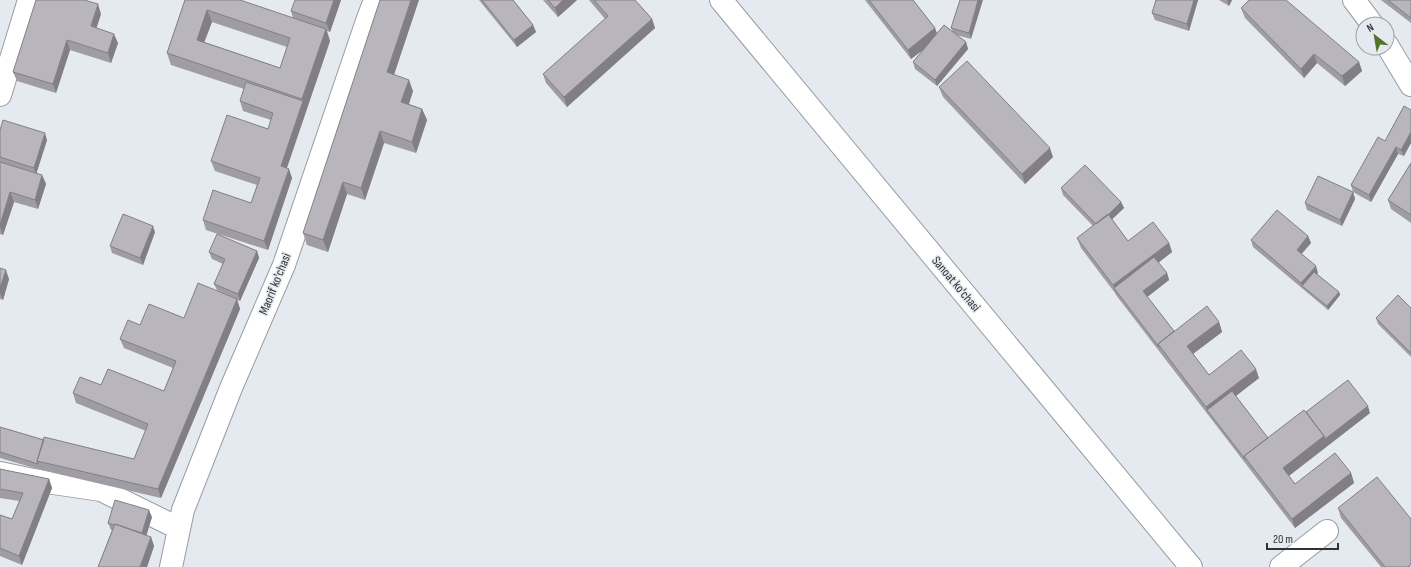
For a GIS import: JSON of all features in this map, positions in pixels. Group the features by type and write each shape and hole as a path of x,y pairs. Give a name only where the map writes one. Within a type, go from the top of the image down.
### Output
{"street":[{"path":"0,95 29,0"},
{"name":"Maorif ko'chasi","path":"171,567 183,510 231,388 284,265 367,21 376,0"},
{"name":"Sanoat ko'chasi","path":"720,0 1191,567"},
{"path":"1354,0 1366,16"},
{"path":"1394,56 1411,85"},
{"path":"0,473 33,480 101,490 178,528"},
{"path":"1281,567 1327,531"}],"building":[{"path":"36,0 84,0 98,4 91,26 114,34 108,53 67,40 53,84 13,72"},
{"path":"185,0 240,0 326,29 302,99 167,53","holes":["207,10 290,38 280,68 197,40"]},
{"path":"295,0 334,0 326,23 291,11"},
{"path":"380,0 411,0 387,72 409,80 401,102 422,109 412,142 380,131 361,188 343,182 323,240 303,233"},
{"path":"482,0 513,0 533,25 514,40"},
{"path":"548,0 563,0 555,8"},
{"path":"594,0 635,0 652,19 564,97 543,74 608,16"},
{"path":"869,0 913,0 935,28 908,50"},
{"path":"960,0 978,0 969,33 951,28"},
{"path":"1156,0 1194,0 1187,24 1152,13"},
{"path":"1249,0 1286,0 1359,62 1342,76 1314,54 1301,69 1241,8"},
{"path":"1388,0 1411,0 1411,18"},
{"path":"944,25 966,42 935,80 913,62"},
{"path":"967,61 1050,148 1022,174 939,87"},
{"path":"246,82 303,101 281,166 289,169 264,241 203,220 213,190 251,203 260,178 211,161 227,115 268,129 273,113 240,101"},
{"path":"1404,106 1411,110 1411,132 1401,150 1396,147 1369,195 1351,185 1378,137 1385,141"},
{"path":"3,120 45,133 34,168 0,157 0,130"},
{"path":"0,162 42,175 35,200 10,192 0,225"},
{"path":"1411,163 1411,215 1388,200"},
{"path":"1085,165 1121,202 1107,216 1096,224 1061,188"},
{"path":"1318,176 1353,192 1340,220 1305,203"},
{"path":"1277,210 1308,236 1297,250 1316,266 1301,283 1251,240"},
{"path":"123,214 153,226 140,258 110,246"},
{"path":"1108,214 1128,241 1153,222 1169,243 1113,285 1077,238"},
{"path":"217,234 257,251 238,294 214,284 225,259 209,252"},
{"path":"1154,257 1167,273 1143,291 1174,331 1158,344 1159,347 1114,288"},
{"path":"0,268 6,270 0,288"},
{"path":"1314,272 1339,292 1327,306 1302,286"},
{"path":"198,283 237,299 158,489 37,461 44,437 134,459 148,424 73,393 80,377 101,385 108,369 164,391 176,361 120,339 128,320 140,325 149,304 184,318"},
{"path":"1398,295 1411,308 1411,353 1376,318"},
{"path":"1207,306 1219,322 1187,346 1209,375 1241,350 1256,369 1206,407 1158,344"},
{"path":"1348,380 1368,406 1325,439 1306,412"},
{"path":"1232,391 1268,438 1244,456 1245,459 1207,410"},
{"path":"1304,410 1324,436 1283,468 1295,484 1335,453 1351,473 1292,519 1244,456"},
{"path":"0,427 44,440 37,461 38,464 0,452"},
{"path":"0,469 49,479 19,556 0,548 0,515 12,519 23,493 0,489"},
{"path":"1377,477 1411,519 1411,564 1408,567 1385,567 1338,508"},
{"path":"115,500 149,510 142,533 108,523"},
{"path":"115,524 151,537 140,567 98,567"}]}
